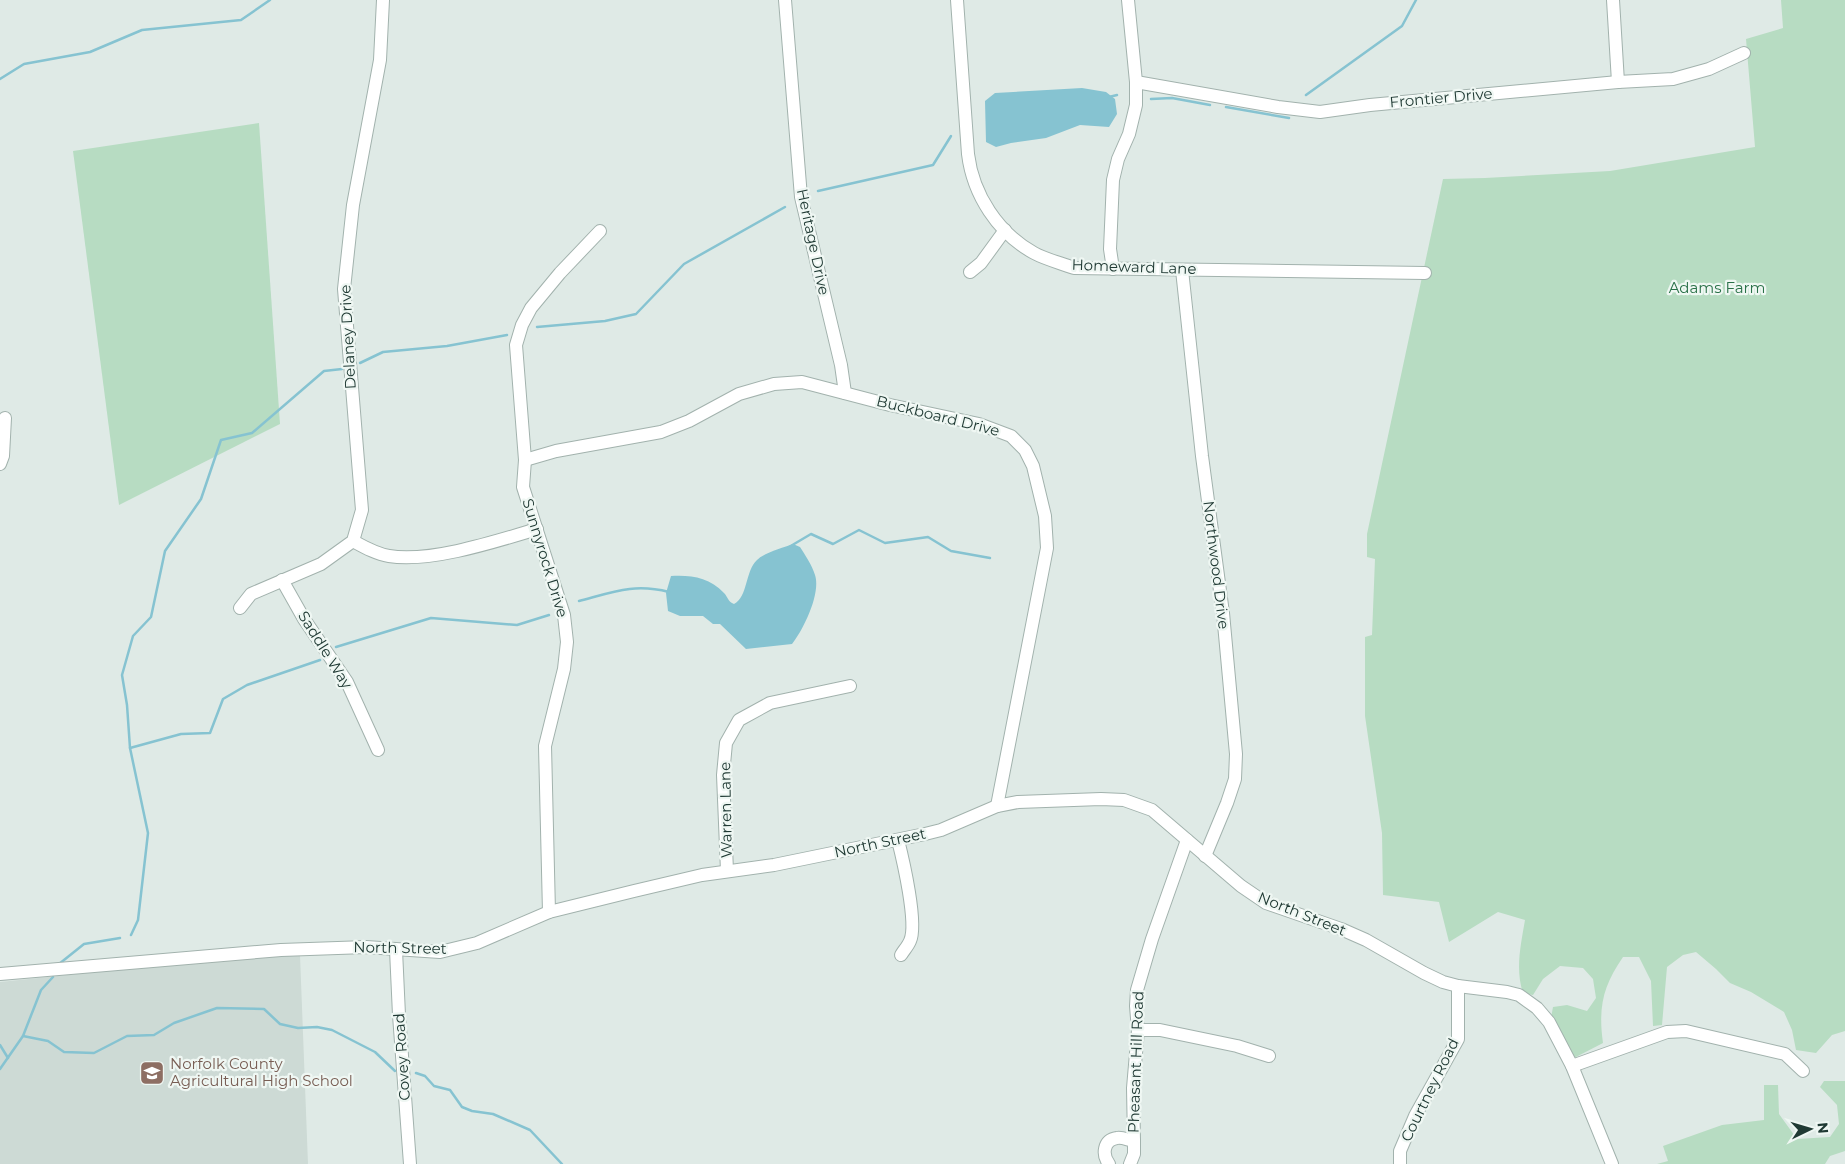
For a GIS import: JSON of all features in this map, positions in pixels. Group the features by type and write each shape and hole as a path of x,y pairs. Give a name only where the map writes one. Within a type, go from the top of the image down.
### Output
{"street":[{"name":"Delaney Drive","path":"353,541 362,510 344,289 353,204 380,60 383,0"},
{"name":"Heritage Drive","path":"785,0 802,196 841,365 845,393"},
{"name":"Homeward Lane","path":"957,0 970,169 979,195 996,220 1013,238 1034,253 1074,268 1425,274"},
{"path":"1113,269 1110,249 1113,180 1118,159 1126,144 1133,122 1136,105 1136,82 1128,0"},
{"path":"1613,0 1618,82"},
{"name":"Frontier Drive","path":"1136,82 1278,107 1320,112 1370,105 1618,82 1673,79 1710,68 1744,53"},
{"path":"970,272 981,263 1005,230"},
{"name":"Sunnyrock Drive","path":"549,912 545,746 564,669 567,642 564,615 523,487 525,460 516,346 522,325 531,308 560,273 600,231"},
{"name":"Northwood Drive","path":"1182,270 1202,456 1225,632 1236,754 1235,779 1228,803 1205,856"},
{"name":"Buckboard Drive","path":"525,460 556,451 661,432 689,422 739,394 774,384 802,382 890,405 993,428 1017,440 1025,450 1033,466 1046,516 1047,548 996,806"},
{"path":"0,464 3,456 5,418"},
{"path":"240,608 251,594 321,564 353,541 379,554 412,557 435,555 537,529"},
{"name":"Saddle Way","path":"282,580 304,619 347,682 378,750"},
{"name":"Warren Lane","path":"727,871 723,776 726,744 739,720 770,702 850,686"},
{"name":"North Street","path":"0,974 281,950 366,947 440,952 471,945 549,912 727,871 774,865 898,840 940,830 996,806 1018,802 1051,800 1124,800 1152,810 1241,886 1266,903 1350,932 1442,982 1519,995 1537,1008 1549,1022 1572,1066 1612,1164"},
{"path":"898,840 906,877 913,927 910,941 901,955"},
{"name":"Pheasant Hill Road","path":"1130,1164 1134,1154 1133,1088 1138,1030 1136,1006 1142,973 1187,840"},
{"name":"Covey Road","path":"396,950 410,1164"},
{"name":"Courtney Road","path":"1400,1164 1400,1151 1415,1116 1458,1039 1458,986"},
{"path":"1138,1030 1160,1030 1234,1046 1269,1056"},
{"path":"1572,1066 1667,1032 1686,1031 1785,1054 1803,1071"},
{"name":"Pheasant Hill Road","path":"1109,1164 1104,1154 1106,1145 1110,1141 1119,1138 1134,1141"}],"shaded area":[{"name":"Norfolk County Agricultural High School","path":"300,955 308,1164 0,1164 0,982 221,959"}],"green space":[{"name":"Adams Farm","path":"1781,0 1845,0 1845,1031 1832,1035 1816,1053 1796,1050 1792,1030 1784,1012 1751,992 1730,983 1696,952 1683,955 1667,967 1662,1025 1653,1026 1651,981 1639,957 1623,957 1611,978 1604,997 1601,1018 1603,1043 1574,1058 1551,1018 1553,1007 1567,1005 1587,1011 1596,998 1593,979 1583,968 1560,966 1543,979 1533,995 1523,993 1519,966 1525,920 1498,912 1449,942 1439,902 1383,895 1382,833 1365,716 1365,637 1372,635 1375,559 1367,557 1367,534 1443,179 1610,171 1755,147 1746,39 1783,28"},
{"path":"259,123 280,424 119,505 73,151"},
{"path":"1824,1081 1845,1081 1845,1151 1830,1156 1825,1164 1657,1164 1668,1161 1663,1146 1722,1125 1764,1120 1764,1085 1778,1085 1779,1114 1797,1139 1830,1137 1839,1124 1837,1105 1820,1087"}],"water":[{"path":"1082,88 1106,92 1115,99 1117,114 1109,127 1080,125 1046,138 996,147 986,142 985,101 995,93"},
{"path":"793,544 800,547 814,571 816,591 814,601 802,629 792,644 746,649 720,624 713,624 703,616 680,616 668,611 666,593 671,576 686,576 706,580 718,588 734,604 742,596 750,571 757,560 769,552"}],"waterway":[{"path":"0,79 24,64 90,52 142,30 241,20 270,0"},
{"path":"1306,95 1402,26 1416,0"},
{"path":"1109,97 1117,95"},
{"path":"1151,99 1172,98 1210,105"},
{"path":"1226,107 1289,118"},
{"path":"818,191 933,165 951,136"},
{"path":"537,327 605,321 636,314 684,264 785,207"},
{"path":"360,363 383,352 447,346 507,335"},
{"path":"131,935 138,920 148,833 130,748 127,705 122,675 133,636 151,617 165,551 201,499 221,440 252,433 324,371 342,369"},
{"path":"789,547 811,534 833,544 859,530 885,543 928,537 951,551 990,558"},
{"path":"579,601 624,590 645,588 669,592"},
{"path":"336,647 431,618 517,625 549,615"},
{"path":"130,748 181,734 210,733 223,699 247,685 320,660"},
{"path":"59,964 84,944 120,938"},
{"path":"0,1069 23,1036 41,990 53,977"},
{"path":"23,1036 48,1041 64,1052 94,1053 127,1036 154,1035 174,1023 217,1008 264,1009 280,1024 298,1028 317,1027 332,1030 375,1052 395,1071"},
{"path":"0,1045 8,1058"},
{"path":"416,1073 425,1076 434,1086 450,1090 462,1107 472,1111 493,1114 530,1130 562,1164"}],"place":[{"name":"Norfolk County Agricultural High School","path":"152,1073"}]}
